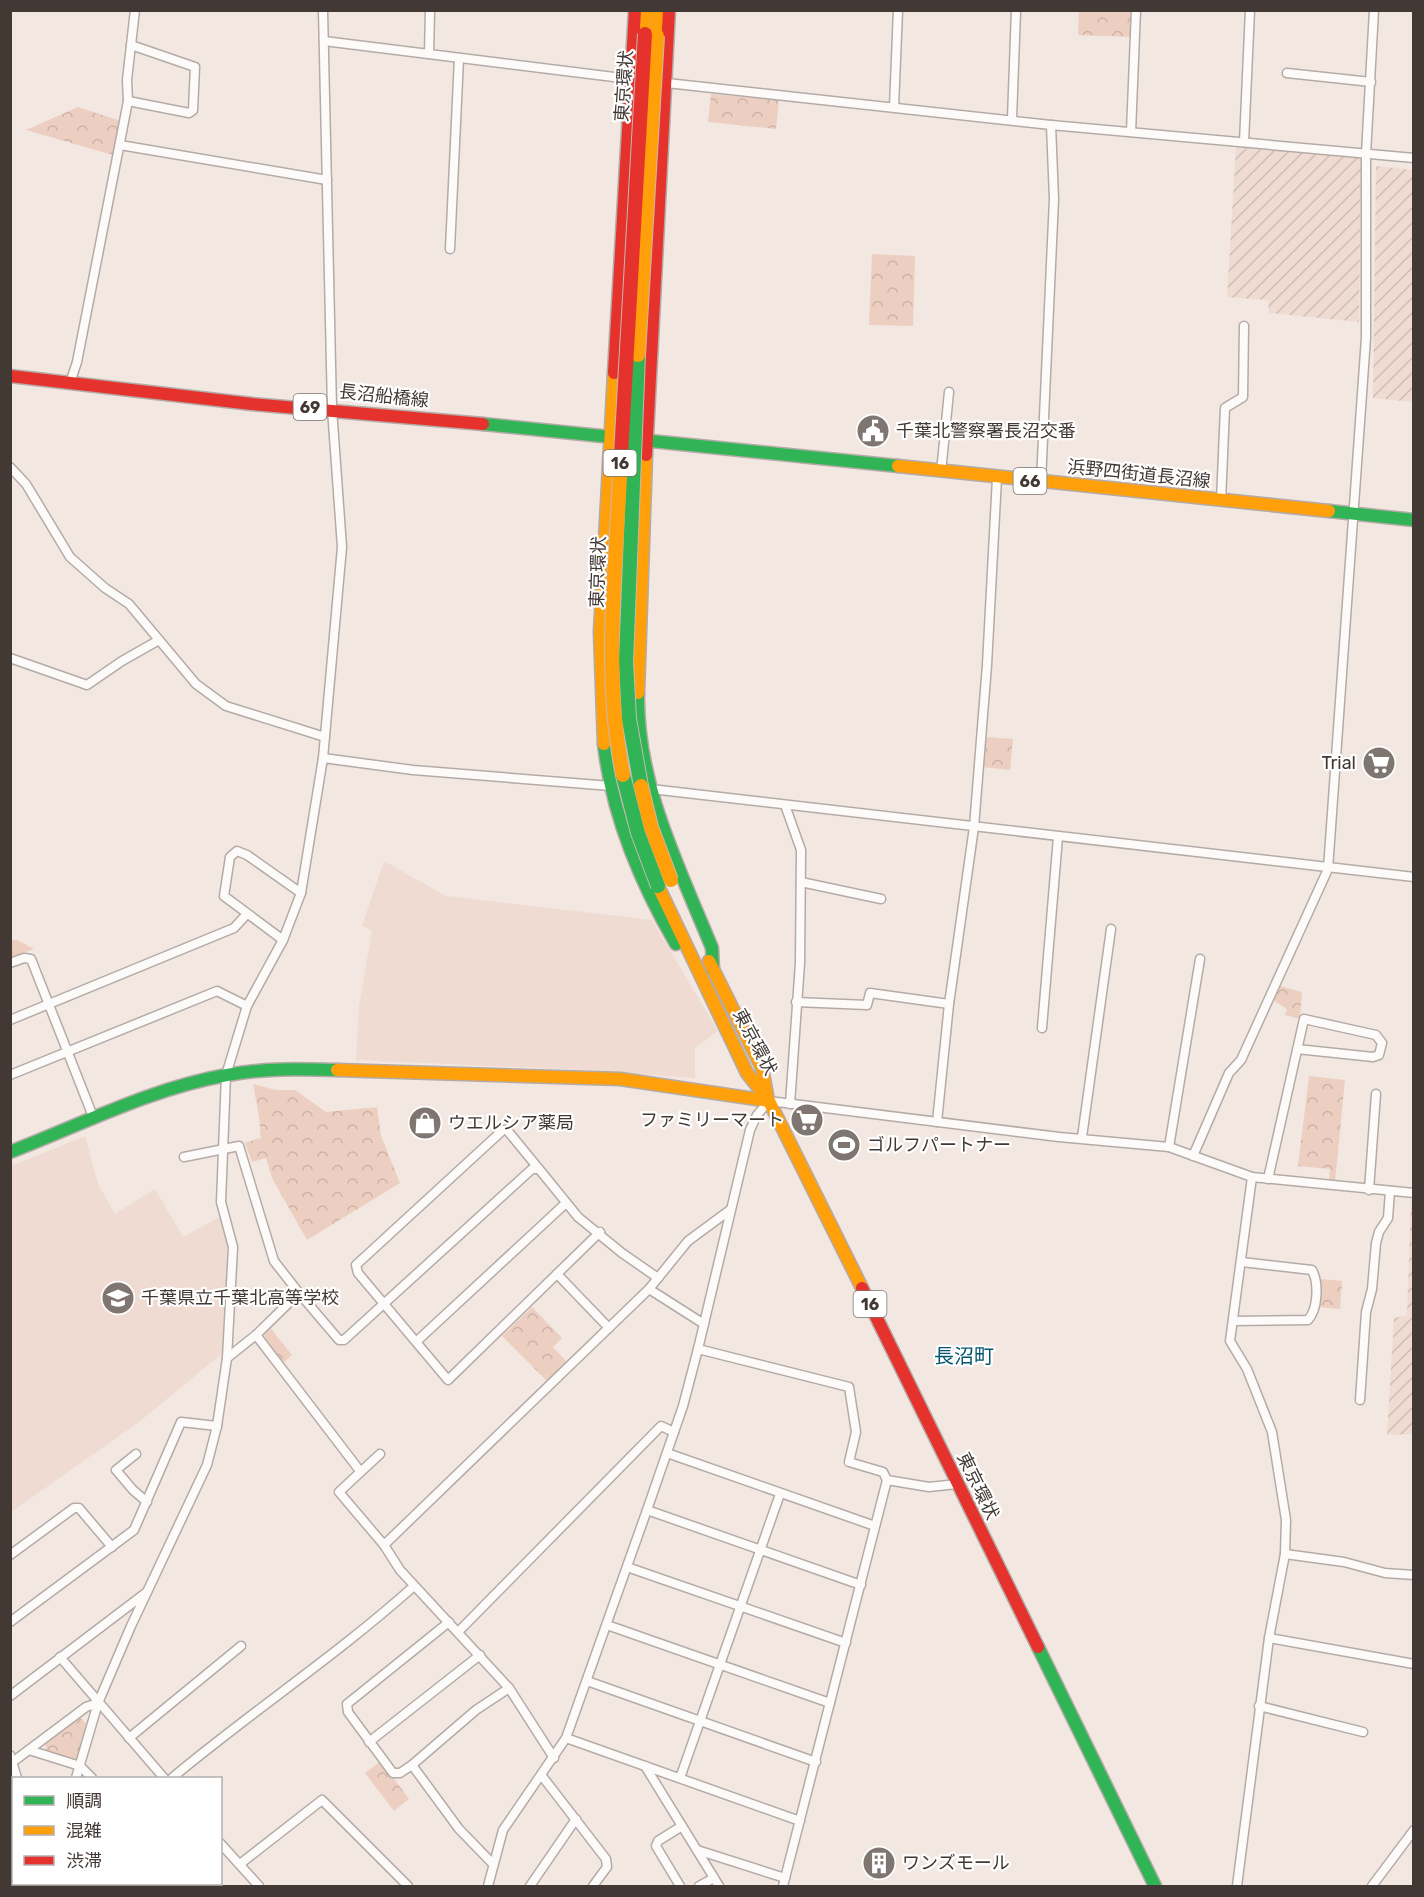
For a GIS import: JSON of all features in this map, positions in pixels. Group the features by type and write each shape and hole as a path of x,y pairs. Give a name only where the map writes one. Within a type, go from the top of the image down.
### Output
{"main road":[{"name":"16","path":"611,437 635,10"},
{"name":"東京環状","path":"646,10 651,35 626,662 627,709 633,760 648,820 747,1073 769,1101 1155,1887"},
{"name":"東京環状","path":"658,10 651,35 625,346 612,677 614,727 621,778 632,820 658,886 707,974"},
{"path":"646,441 667,83 669,10"},
{"name":"長沼船橋線","path":"10,376 252,404 332,409 646,441"},
{"path":"611,437 600,696 611,786 620,820 641,878 685,960 707,974"},
{"name":"16","path":"646,441 637,669 643,750 651,789 682,877 712,948 707,974"},
{"name":"浜野四街道長沼線","path":"646,441 1413,520"},
{"path":"10,1152 169,1090 226,1075 281,1068 320,1067 620,1079 769,1101"}],"street":[{"path":"70,383 77,362 128,101 127,80 135,10"},
{"path":"77,1777 98,1703 207,1465 217,1426 227,1358 233,1247 221,1202 226,1075 247,1006 283,940 301,893 323,758 342,547 332,409 323,10"},
{"path":"429,54 430,10"},
{"path":"894,107 898,10"},
{"path":"1012,119 1016,10"},
{"path":"1131,132 1136,10"},
{"path":"1244,142 1250,10"},
{"path":"1193,1156 1229,1073 1240,1060 1328,869 1366,338 1366,154 1374,10"},
{"path":"324,41 630,79"},
{"path":"128,101 189,113 193,110 195,67 131,45"},
{"path":"450,249 459,58"},
{"path":"1287,74 1371,82"},
{"path":"667,83 1051,125 1413,158"},
{"path":"1041,482 1054,199 1051,125"},
{"path":"120,145 327,180"},
{"path":"1221,501 1225,408 1243,397 1244,326"},
{"path":"941,472 950,392"},
{"path":"10,467 26,484 70,557 105,588 129,604 196,684 226,706 325,737"},
{"path":"937,1122 949,1004 974,827 987,665 997,478"},
{"path":"10,658 87,685 122,661 159,640"},
{"path":"323,758 413,770 611,786"},
{"path":"651,789 1328,869 1413,877"},
{"path":"785,805 801,850 800,963 790,1104"},
{"path":"1042,1028 1058,837"},
{"path":"283,940 224,896 233,853 237,851 248,855 301,893"},
{"path":"801,882 881,899"},
{"path":"10,1020 234,928 247,914"},
{"path":"1082,1137 1111,928"},
{"path":"10,963 24,958 30,960 94,1119"},
{"path":"1169,1148 1200,959"},
{"path":"10,1075 217,991 247,1006"},
{"path":"796,1002 867,1005 870,993 949,1004"},
{"path":"1268,1179 1297,1049 1304,1019 1376,1035 1382,1043 1379,1055 1373,1057 1297,1049"},
{"path":"1369,1190 1376,1094"},
{"path":"488,1887 503,1830 566,1738 587,1681 674,1432 698,1349 750,1130 757,1115 769,1101 1169,1148 1252,1177 1413,1193"},
{"path":"600,1232 448,1380 358,1273 356,1265 503,1130 507,1130 578,1217 600,1232 622,1253 658,1278"},
{"path":"184,1157 239,1146 274,1261 339,1340 344,1340 386,1304 525,1175 539,1168"},
{"path":"1237,1887 1259,1706 1285,1554 1286,1520 1267,1413 1247,1369 1230,1341 1252,1177"},
{"path":"1360,1400 1366,1312 1372,1289 1376,1243 1379,1232 1388,1218 1390,1191"},
{"path":"417,1341 566,1203"},
{"path":"384,1545 650,1289 688,1241 730,1210"},
{"path":"1233,1321 1308,1320 1313,1314 1316,1279 1311,1270 1242,1262"},
{"path":"557,1274 609,1329"},
{"path":"650,1289 704,1324"},
{"path":"227,1358 256,1335 299,1293"},
{"path":"256,1335 360,1471"},
{"path":"697,1850 784,1882 887,1480 883,1472 849,1462 856,1432 849,1387 698,1349"},
{"path":"10,1622 134,1530 181,1422 217,1426"},
{"path":"459,1631 661,1426 674,1432"},
{"path":"667,1453 875,1526"},
{"path":"136,1454 116,1470 147,1502"},
{"path":"380,1454 339,1492 384,1545 414,1586 459,1631 509,1688 554,1758"},
{"path":"887,1480 929,1487 957,1484"},
{"path":"680,1778 780,1494"},
{"path":"10,1555 74,1508 84,1510 112,1547"},
{"path":"647,1510 861,1585"},
{"path":"1285,1554 1344,1562 1385,1574 1413,1575"},
{"path":"627,1567 846,1643"},
{"path":"174,1777 232,1728 361,1633 414,1586"},
{"path":"10,1696 147,1592"},
{"path":"449,1622 347,1704 348,1712 393,1773 400,1773 412,1765 476,1710 509,1688"},
{"path":"607,1624 830,1703"},
{"path":"1269,1638 1413,1664"},
{"path":"129,1738 241,1646"},
{"path":"369,1742 480,1655"},
{"path":"60,1657 162,1777"},
{"path":"587,1681 816,1762"},
{"path":"17,1777 12,1758 29,1750 86,1707 98,1703"},
{"path":"1259,1706 1363,1732"},
{"path":"566,1738 801,1821"},
{"path":"29,1750 80,1766 90,1777"},
{"path":"412,1765 459,1829 493,1864"},
{"path":"645,1766 719,1887"},
{"path":"542,1776 606,1859 607,1867 593,1887"},
{"path":"240,1864 322,1800 408,1887"},
{"path":"530,1887 576,1819"},
{"path":"680,1887 656,1846 658,1841 682,1826"},
{"path":"1372,1887 1413,1830"},
{"path":"222,1845 256,1886"},
{"path":"699,1887 714,1878"}],"shaded area":[{"path":"1236,147 1361,158 1359,322 1269,313 1268,300 1227,297"},
{"path":"1376,166 1413,170 1413,402 1373,398"},
{"path":"384,861 446,896 652,920 718,1031 695,1048 695,1078 562,1069 356,1060 359,1007 372,930 362,926"},
{"name":"千葉県立千葉北高等学校","path":"85,1136 98,1184 115,1214 155,1189 183,1237 220,1217 227,1245 224,1352 139,1422 11,1512 11,1166"},
{"path":"1411,1201 1414,1201 1413,1434 1387,1435 1394,1318 1407,1315"}],"green space":[{"path":"1079,11 1132,11 1131,37 1078,35"},
{"path":"711,94 779,100 776,129 708,122"},
{"path":"78,107 121,121 113,155 26,130"},
{"path":"872,254 915,256 913,326 869,325"},
{"path":"984,737 1013,739 1010,770 982,767"},
{"path":"11,940 17,940 34,949 11,958"},
{"path":"1280,986 1302,992 1300,1019 1285,1015 1287,1009 1273,1000"},
{"path":"1309,1076 1345,1080 1335,1182 1329,1181 1330,1169 1298,1166"},
{"path":"253,1084 276,1090 295,1090 326,1112 377,1107 381,1136 400,1183 307,1240 272,1178 266,1158 252,1162 245,1143 259,1138 261,1140"},
{"path":"1321,1279 1342,1281 1340,1309 1319,1307"},
{"path":"532,1307 562,1338 553,1347 567,1362 547,1381 502,1336"},
{"path":"271,1329 292,1355 283,1363 264,1340 265,1334"},
{"path":"78,1716 88,1725 79,1758 73,1761 47,1752 45,1743"},
{"path":"381,1761 409,1799 394,1811 365,1773"}],"traffic: fast":[{"path":"638,355 626,662 629,719 641,786"},
{"path":"483,424 898,466"},
{"path":"1329,511 1414,520"},
{"path":"638,693 639,726 652,792 662,824 712,948 713,970"},
{"path":"604,744 621,823 651,897 676,944"},
{"path":"623,775 638,833 658,886"},
{"path":"10,1152 117,1108 199,1081 255,1071 337,1070"},
{"path":"1038,1647 1155,1886"}],"traffic: slow":[{"path":"645,34 646,10"},
{"path":"657,36 658,10"},
{"path":"638,355 657,36"},
{"path":"604,744 600,632 614,373"},
{"path":"621,455 612,656 613,696 623,775"},
{"path":"638,693 646,455"},
{"path":"898,466 1329,511"},
{"path":"641,786 651,827 671,880"},
{"path":"658,886 747,1073 769,1101 862,1288"},
{"path":"709,961 762,1068 767,1095"},
{"path":"337,1070 620,1079 769,1101"}],"traffic: jam":[{"path":"614,373 635,10"},
{"path":"646,455 669,10"},
{"path":"621,455 645,34"},
{"path":"10,376 252,404 483,424"},
{"path":"862,1288 1038,1647"}],"place":[{"name":"千葉北警察署長沼交番","path":"873,431"},
{"name":"Trial","path":"1379,763"},
{"name":"ファミリーマート","path":"807,1120"},
{"name":"ウエルシア薬局","path":"425,1123"},
{"name":"ゴルフパートナー","path":"844,1145"},
{"name":"千葉県立千葉北高等学校","path":"118,1298"},
{"name":"ワンズモール","path":"879,1863"}],"district":[{"name":"長沼町","path":"964,1356"}]}
